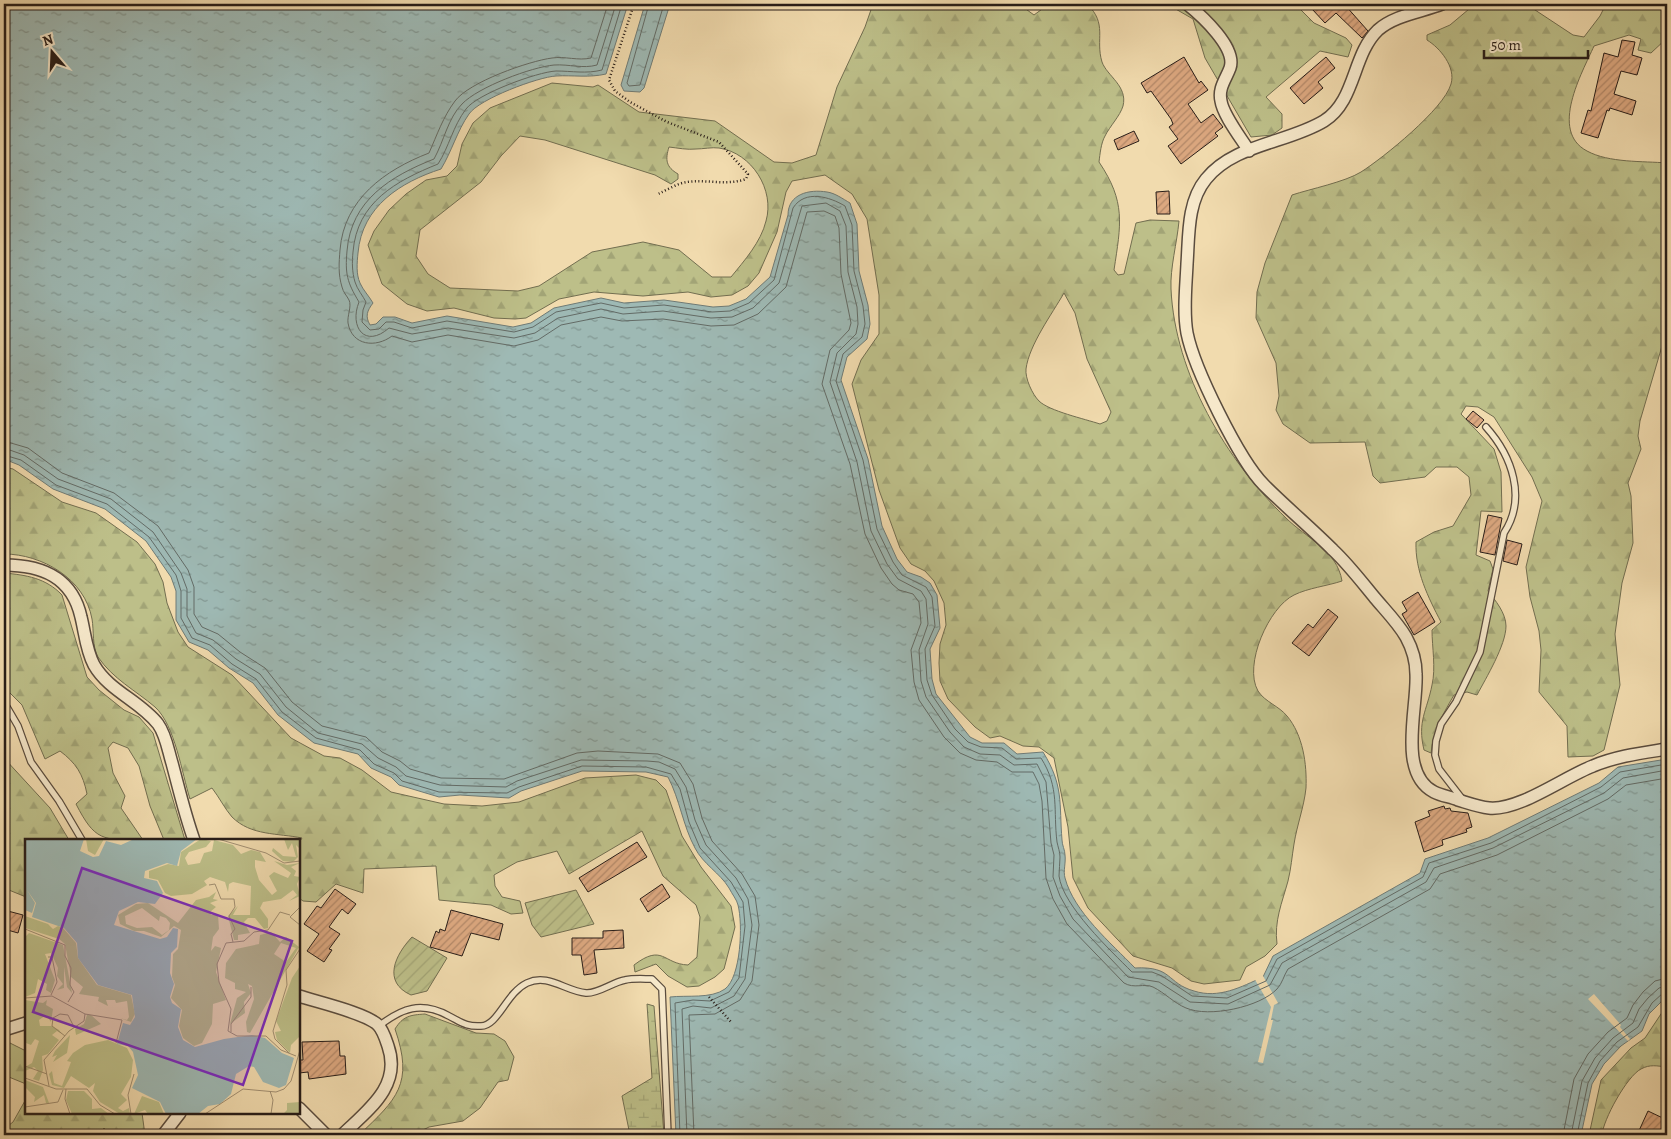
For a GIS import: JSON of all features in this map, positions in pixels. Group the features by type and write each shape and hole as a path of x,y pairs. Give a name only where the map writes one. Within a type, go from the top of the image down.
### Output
{"street":[{"path":"1188,4 1216,33 1231,55 1231,66 1221,87 1220,101 1249,151"},
{"path":"1442,4 1389,22 1379,29 1368,41 1339,107 1329,118 1228,161 1206,179 1192,208 1189,234 1185,307 1191,350 1239,452 1250,470 1335,552 1405,635 1412,652 1416,670 1412,753 1414,765 1426,787 1435,792 1488,808 1510,807 1592,766 1621,757 1667,749"},
{"path":"4,565 34,568 54,575 66,585 74,596 87,648 98,670 121,694 149,714 163,733 194,839"},
{"path":"300,996 368,1019 379,1026 391,1054 391,1077 382,1096 342,1135"},
{"path":"4,1030 25,1023"},
{"path":"300,1109 326,1135"},
{"path":"163,1135 179,1114"}],"lane":[{"path":"1464,801 1439,769 1436,756 1436,741 1442,724 1456,702 1480,652 1504,533 1513,519 1515,497 1514,477 1507,457 1499,442 1486,427"},
{"path":"4,702 18,726 31,762 59,801 81,839"},
{"path":"379,1026 396,1013 409,1008 426,1008 449,1016 460,1024 484,1026 492,1022 508,998 516,990 536,980 554,982 588,993 626,980 652,979 662,989 668,1135"}],"path":[{"path":"634,4 609,80 615,91 630,102 667,122 720,142 748,174 746,180 738,182 686,182 658,194"},
{"path":"709,997 731,1022"}],"green space":[{"path":"873,4 1019,4 1034,15 1049,4 1087,4 1097,18 1099,25 1102,62 1120,87 1124,99 1122,110 1104,139 1099,162 1114,189 1119,214 1114,270 1118,275 1124,274 1136,223 1150,220 1179,221 1171,289 1175,321 1182,352 1193,384 1224,442 1243,470 1286,518 1320,545 1339,570 1342,581 1299,593 1285,602 1276,611 1268,624 1256,652 1254,680 1258,691 1287,716 1297,732 1305,760 1306,788 1295,837 1289,876 1278,920 1277,944 1265,956 1246,967 1240,980 1204,984 1191,981 1172,968 1133,956 1088,908 1073,878 1068,827 1054,758 1039,747 1023,746 1000,736 990,738 975,727 948,699 940,681 939,663 940,644 946,625 944,603 934,581 925,571 911,564 900,548 879,490 852,384 861,360 879,334 879,295 867,219 852,194 825,175 792,181 786,192 777,232 759,273 748,286 732,295 711,297 688,292 643,296 594,292 559,299 526,318 515,319 494,318 454,308 427,311 407,304 382,284 368,245 374,231 389,210 406,194 426,180 447,176 457,166 462,144 473,123 490,108 552,83 593,87 598,85 639,112 715,121 774,162 792,163 816,155 837,87 865,27","holes":["520,136 545,140 655,175 671,184 678,179 678,174 669,166 667,156 669,147 689,149 719,148 731,151 751,165 764,186 768,209 764,229 752,251 731,277 712,277 679,250 643,242 592,252 539,286 518,291 450,288 428,274 416,256 420,230 481,182 501,156","1064,293 1075,313 1087,359 1111,412 1107,421 1100,424 1044,405 1036,398 1028,381 1026,369 1032,350"]},
{"path":"1167,4 1295,4 1314,23 1346,38 1352,45 1348,57 1320,51 1266,97 1282,114 1282,128 1272,135 1251,137 1205,58 1193,19"},
{"path":"1475,4 1526,4 1573,35 1584,37 1600,16 1606,4 1667,5 1667,38 1651,53 1638,50 1641,39 1629,35 1594,46 1576,86 1569,116 1570,130 1576,142 1587,151 1616,160 1667,163 1667,329 1640,421 1638,436 1641,449 1628,483 1631,496 1633,543 1622,583 1615,634 1620,685 1604,750 1593,756 1568,757 1567,726 1539,692 1541,650 1526,567 1542,501 1532,477 1494,417 1478,407 1466,406 1461,414 1494,449 1501,472 1502,512 1481,511 1476,555 1490,561 1493,569 1488,591 1500,607 1506,621 1506,626 1503,642 1477,695 1467,692 1454,695 1436,730 1431,753 1424,750 1422,724 1434,672 1432,630 1441,622 1420,573 1416,542 1434,532 1453,526 1471,495 1469,477 1457,467 1436,467 1425,477 1380,483 1373,476 1365,442 1310,443 1283,424 1276,410 1279,396 1276,363 1256,318 1257,292 1265,263 1292,195 1337,182 1361,172 1397,145 1425,119 1446,94 1452,78 1446,59 1427,40 1427,35 1450,25"},
{"path":"4,467 13,469 62,502 96,513 137,542 155,564 163,582 167,603 178,632 188,647 232,675 291,738 324,756 340,758 362,770 391,792 444,804 482,806 519,802 585,778 636,775 656,780 666,790 682,836 701,867 731,906 735,927 724,969 715,977 699,986 687,987 668,976 656,964 635,972 634,965 644,959 657,955 680,964 688,965 697,957 700,917 696,905 663,876 642,831 569,874 557,851 517,862 494,875 495,886 502,897 520,901 523,913 511,914 491,905 439,900 436,866 364,869 363,893 336,884 316,902 303,901 300,899 300,841 302,838 256,831 239,823 229,814 212,788 190,799 173,737 162,715 155,707 110,672 98,657 94,643 92,619 88,605 81,592 60,571 47,564 18,555 4,554"},
{"path":"4,573 35,578 56,589 62,595 87,677 99,690 124,710 139,717 153,733 185,839 164,839 150,806 139,766 128,748 113,742 108,748 113,773 125,796 121,808 142,839 114,839 101,836 95,832 76,804 87,794 78,770 60,751 45,759 22,705 4,687"},
{"path":"4,758 50,808 68,839 25,839 25,897 4,888"},
{"path":"576,890 594,924 541,937 532,925 525,903"},
{"path":"412,937 447,958 427,991 411,995 402,990 397,983 394,976 394,968 401,952"},
{"path":"647,1004 654,1006 664,1135 630,1135 622,1096 652,1078"},
{"path":"1667,1005 1667,1067 1647,1066 1635,1073 1617,1099 1603,1128 1602,1135 1589,1135 1601,1080 1631,1048 1645,1038"},
{"path":"425,1014 476,1033 494,1034 505,1041 514,1057 508,1080 498,1082 480,1108 463,1121 429,1127 413,1135 359,1135 383,1111 398,1089 402,1077 403,1064 395,1029 407,1017"},
{"path":"10,1043 25,1050 25,1084 4,1075 4,1044"},
{"path":"25,1101 25,1114 142,1114 145,1135 111,1135 104,1128 97,1135 4,1135 4,1129 13,1122"}],"water":[{"path":"4,4 628,4 606,74 548,77 509,90 484,102 469,114 441,169 426,174 398,189 375,209 361,236 357,265 360,283 373,303 367,314 370,325 376,324 383,317 395,317 412,323 447,316 513,327 531,323 554,308 601,298 624,303 664,300 713,307 729,306 746,299 770,277 789,208 796,198 807,192 820,191 839,196 850,203 857,224 859,271 868,305 870,324 867,339 847,357 841,380 868,459 882,526 897,559 907,572 921,577 930,583 937,595 940,628 930,649 932,679 936,694 970,737 982,743 1004,743 1017,754 1043,752 1050,764 1059,795 1062,842 1065,853 1064,875 1070,891 1076,903 1094,926 1135,968 1147,968 1163,972 1185,988 1203,993 1221,993 1238,988 1263,977 1273,956 1420,873 1425,859 1488,838 1599,783 1618,767 1667,759 1667,996 1649,1014 1642,1031 1621,1046 1604,1064 1592,1084 1581,1135 676,1135 670,997 713,994 725,989 730,983 737,962 740,914 737,903 729,888 698,854 687,831 676,795 668,777 646,772 582,771 521,791 509,798 460,795 439,797 399,785 391,777 371,768 358,754 314,743 278,715 253,683 229,668 208,650 189,642 176,620 176,591 171,577 146,541 105,509 53,489 19,465 4,459"},
{"path":"645,4 670,4 644,88 640,92 624,91 621,85"}],"pier":[{"path":"1262,974 1278,1003 1274,1005 1271,1020 1273,1020 1263,1063 1258,1062 1271,1007 1254,978"},
{"path":"1594,994 1621,1025 1620,1027 1630,1039 1628,1041 1588,999"}],"building":[{"path":"1318,4 1347,4 1345,5 1368,31 1362,38 1336,13 1325,23 1312,9"},
{"path":"1622,40 1635,42 1632,55 1642,58 1637,75 1621,71 1614,94 1636,101 1632,115 1610,108 1609,111 1607,110 1598,138 1581,133 1588,110 1591,111 1604,53 1618,57"},
{"path":"1184,57 1199,83 1201,81 1208,90 1188,104 1201,123 1213,114 1223,127 1215,133 1218,136 1181,164 1168,146 1178,139 1169,127 1173,124 1171,119 1151,91 1147,93 1141,83"},
{"path":"1326,57 1335,68 1318,82 1323,88 1304,104 1290,88"},
{"path":"1134,131 1139,141 1118,150 1114,140"},
{"path":"1169,191 1170,214 1157,214 1156,192"},
{"path":"1473,411 1484,420 1477,428 1466,419"},
{"path":"1488,515 1502,518 1495,555 1480,552"},
{"path":"1507,540 1522,544 1517,565 1503,561"},
{"path":"1418,592 1435,622 1414,635 1402,614 1407,611 1402,602"},
{"path":"1328,609 1338,617 1309,656 1292,643 1308,624 1313,628"},
{"path":"1444,806 1445,809 1450,808 1451,811 1468,813 1472,827 1466,829 1467,832 1442,840 1443,845 1424,852 1415,822 1430,816 1428,811"},
{"path":"637,842 647,857 588,892 579,878"},
{"path":"662,884 670,897 648,912 640,899"},
{"path":"335,889 356,904 348,914 342,909 329,927 340,934 329,949 332,950 324,962 307,951 319,934 304,924 317,906 321,908"},
{"path":"4,910 23,915 18,933 4,929"},
{"path":"451,910 503,924 499,940 471,933 462,956 430,947 436,931 439,933 440,929 445,931"},
{"path":"623,930 624,948 594,950 597,973 584,975 581,955 572,955 572,938 603,938 603,931"},
{"path":"339,1041 340,1056 345,1056 346,1074 309,1079 308,1072 300,1073 300,1060 303,1060 302,1042"},
{"path":"1648,1111 1667,1120 1667,1135 1637,1135"}]}
